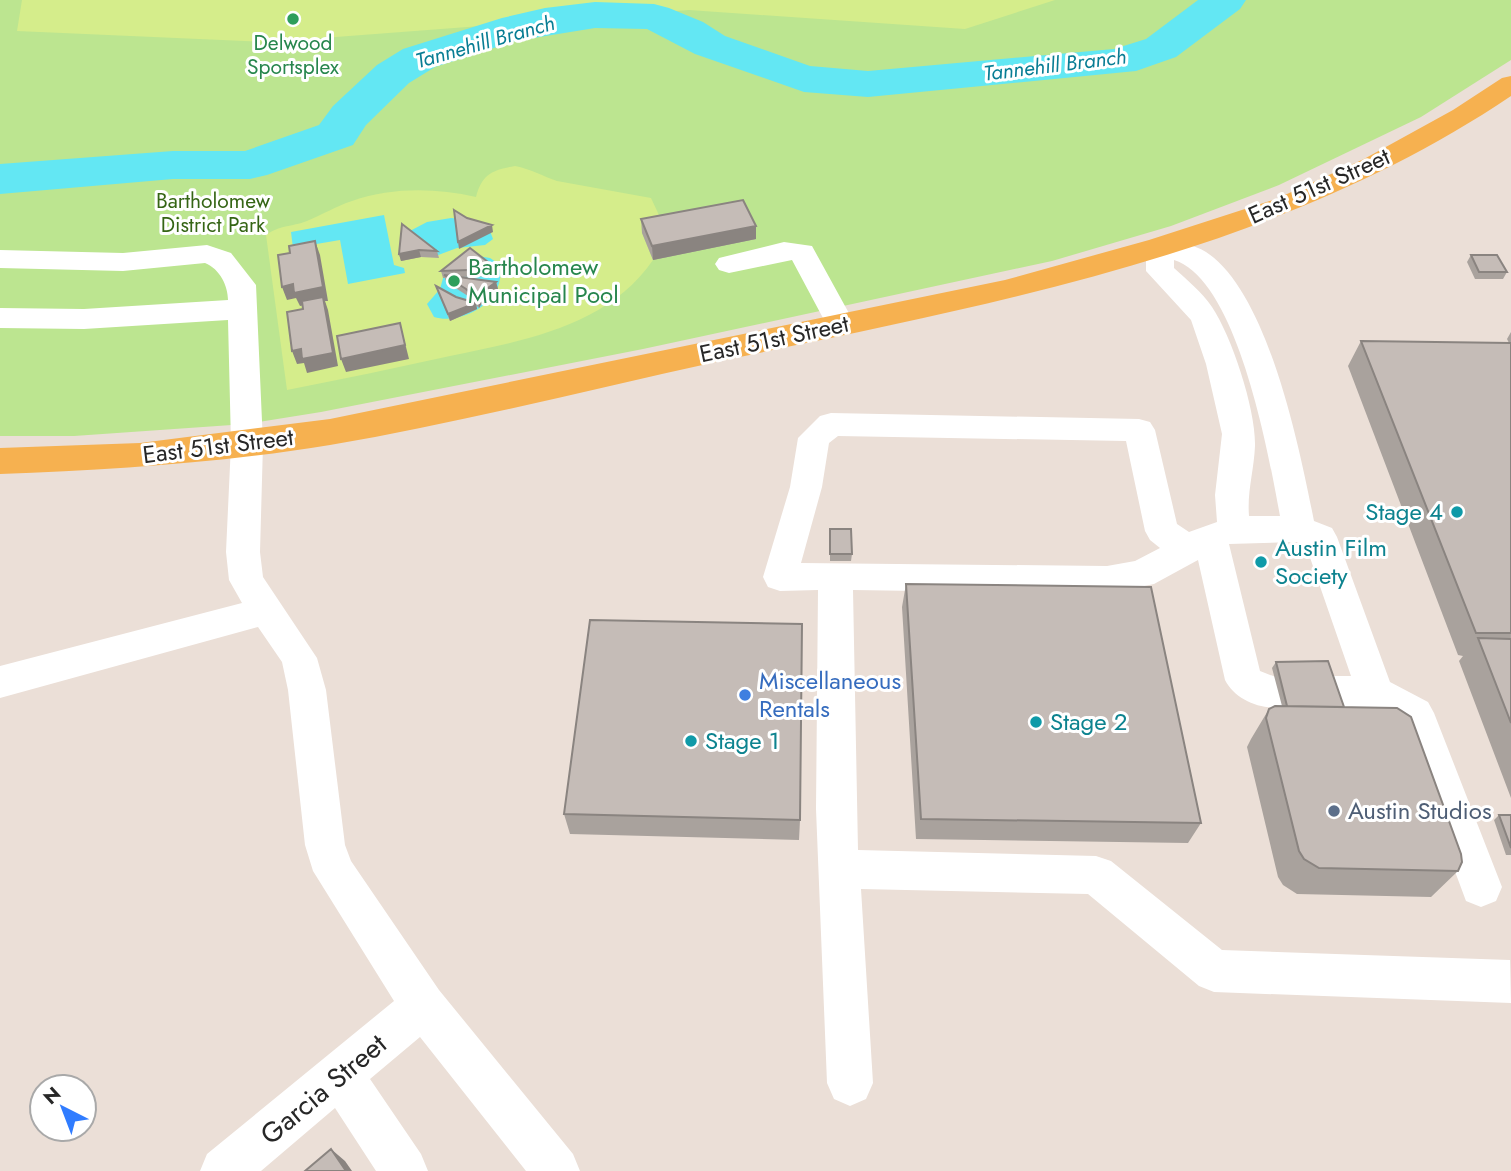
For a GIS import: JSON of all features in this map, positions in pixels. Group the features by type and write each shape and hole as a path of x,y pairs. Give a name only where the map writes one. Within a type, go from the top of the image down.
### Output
{"main road":[{"name":"East 51st Street","path":"0,461 140,456 331,432 1006,290 1160,247 1286,205 1374,165 1463,116 1511,84"}],"lane":[{"path":"1299,529 1281,440 1239,313 1224,287 1196,259 1160,247 1160,271 1190,299 1207,324 1239,441 1229,504 1211,539 1143,574 1107,580 835,576 780,578 806,488 814,438 831,425 1139,430 1162,531 1211,539 1299,529 1320,537 1375,692"},
{"path":"729,264 784,251 802,252 841,326"},
{"path":"0,259 123,262 207,254 221,259 235,272 242,285 243,309 247,443 243,552 246,580 299,658 307,690 325,845 334,871 423,1006 556,1171"},
{"path":"0,318 83,319 243,309"},
{"path":"1234,417 1273,417"},
{"path":"1211,539 1244,680 1261,690 1278,694"},
{"path":"835,576 839,869 850,1083"},
{"path":"0,682 265,611"},
{"path":"1333,692 1375,692 1415,713 1481,887"},
{"path":"839,869 1096,875 1214,971 1510,982"},
{"name":"Garcia Street","path":"224,1171 423,1006"},
{"path":"340,1075 404,1171"}],"green space":[{"name":"Bartholomew District Park","path":"0,0 1511,0 1511,60 1421,117 1279,185 1171,226 1052,261 643,349 321,412 246,424 74,436 0,436"},
{"name":"Delwood Sportsplex","path":"22,0 1055,0 965,29 689,10 270,42 17,31"},
{"name":"Bartholomew Municipal Pool","path":"515,166 557,181 651,198 665,228 642,233 653,260 613,301 562,327 506,344 287,390 266,235 307,221 346,203 383,193 414,190 476,197 481,183 489,174"}],"water":[{"path":"384,215 394,265 404,268 405,273 348,284 340,240 293,248 291,232"},
{"path":"451,218 469,220 490,231 493,239 485,245 457,248 433,257 410,256 408,232 427,222"},
{"path":"478,256 490,258 499,264 500,277 490,299 481,307 458,317 434,317 427,304 440,289 445,271"}],"building":[{"path":"743,200 756,226 652,246 641,219"},
{"path":"454,210 467,218 492,225 458,242"},
{"path":"402,224 437,251 419,250 399,254"},
{"path":"315,241 323,287 294,293 293,284 282,287 278,255 290,253 289,246"},
{"path":"470,248 497,269 441,271"},
{"path":"1471,255 1497,255 1507,272 1479,272"},
{"path":"444,275 496,282 484,291 478,301 466,289"},
{"path":"436,286 456,297 476,303 448,314"},
{"path":"323,297 333,353 302,359 301,349 292,351 287,312 303,309 302,301"},
{"path":"400,323 405,345 341,359 337,336"},
{"name":"Stage 4","path":"1361,341 1511,343 1511,633 1476,633"},
{"path":"830,529 851,529 852,554 830,554"},
{"name":"Stage 2","path":"906,584 1151,587 1201,823 921,819"},
{"name":"Stage 1","path":"590,620 802,624 800,820 564,814"},
{"path":"1478,638 1511,639 1511,723"},
{"path":"1328,661 1344,707 1287,706 1276,662"},
{"path":"1275,706 1397,708 1411,717 1461,854 1462,862 1458,871 1319,868 1304,859 1299,851 1266,718 1269,709"},
{"path":"1499,815 1511,815 1511,848"},
{"path":"331,1149 346,1171 305,1171"}],"waterway":[{"name":"Tannehill Branch","path":"0,179 173,165 250,165 336,135 349,116 393,74 419,58 502,31 545,21 595,15 654,17 688,31 710,45 804,79 868,84 1120,62 1161,48 1225,0"}],"place":[{"name":"Delwood Sportsplex","path":"293,19"},
{"name":"Bartholomew Municipal Pool","path":"454,281"},
{"name":"Stage 4","path":"1457,512"},
{"name":"Austin Film Society","path":"1261,562"},
{"name":"Miscellaneous Rentals","path":"745,695"},
{"name":"Stage 2","path":"1036,722"},
{"name":"Stage 1","path":"691,741"},
{"name":"Austin Studios","path":"1334,811"}]}
